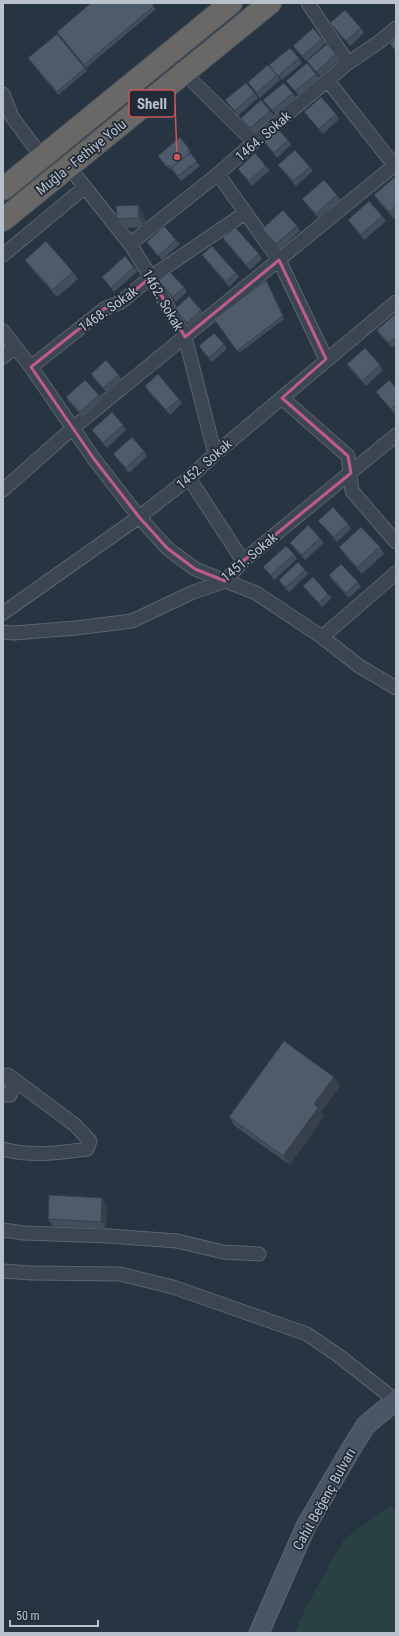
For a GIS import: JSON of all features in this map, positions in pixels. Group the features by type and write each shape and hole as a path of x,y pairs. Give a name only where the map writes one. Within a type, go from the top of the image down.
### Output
{"highway":[{"name":"Muğla - Fethiye Yolu","path":"3,189 231,3"},
{"name":"Muğla - Fethiye Yolu","path":"3,220 270,3"}],"main road":[{"name":"Cahit Beğenç Bulvarı","path":"259,1633 306,1526 351,1449 366,1425 396,1400"}],"street":[{"path":"308,3 348,63"},
{"name":"1464. Sokak","path":"130,244 218,174 348,63 379,42 396,28"},
{"path":"184,73 254,142"},
{"path":"3,490 74,428 395,165 328,80"},
{"path":"3,94 12,117 42,157"},
{"name":"1462. Sokak","path":"69,167 130,244 151,277 184,337 215,454"},
{"path":"218,174 279,260 326,359"},
{"path":"3,255 85,187"},
{"name":"1468. Sokak","path":"31,367 104,309 121,302 151,277 245,213"},
{"name":"1452. Sokak","path":"3,612 139,517 189,478 326,359 396,302"},
{"path":"3,331 31,367 94,459 139,517 167,548 194,569 256,593 322,637 359,666 396,688"},
{"path":"3,357 15,347"},
{"path":"282,398 348,456 352,490 396,542"},
{"name":"1451. Sokak","path":"3,632 76,628 132,621 191,593 225,581 243,561 396,435"},
{"path":"189,478 243,561"},
{"path":"322,637 396,573"},
{"path":"3,1095 10,1095 13,1088 5,1073"},
{"path":"3,1149 20,1154 60,1153 87,1149 90,1141 75,1125 5,1073"},
{"path":"3,1230 24,1233 109,1236 177,1241 223,1252 258,1254"},
{"path":"3,1271 31,1273 120,1274 173,1287 307,1334 339,1356 396,1400"}],"highlighted area":[{"path":"279,260 326,359 282,398 348,456 351,473 243,561 225,581 195,569 167,548 139,517 94,459 31,367 104,309 121,302 151,277 185,337"}],"green space":[{"path":"390,1506 396,1511 396,1633 295,1633 305,1609 344,1539"}],"building":[{"path":"91,3 151,3 154,6 84,65 57,32"},
{"path":"345,10 361,28 346,41 330,23"},
{"path":"313,28 322,39 302,56 293,46"},
{"path":"57,34 85,68 57,92 28,58"},
{"path":"396,38 396,51 390,44"},
{"path":"327,44 336,54 316,72 307,61"},
{"path":"290,48 299,58 278,76 269,65"},
{"path":"307,63 316,74 295,91 286,81"},
{"path":"268,65 277,75 257,93 248,82"},
{"path":"246,83 255,93 235,111 225,100"},
{"path":"284,83 293,93 272,110 263,100"},
{"path":"321,97 336,114 319,129 304,112"},
{"path":"261,100 270,111 250,128 241,118"},
{"path":"278,129 288,140 274,153 264,142"},
{"path":"180,137 189,149 188,150 190,153 171,168 169,165 167,167 158,156"},
{"path":"295,150 310,167 293,181 278,165"},
{"path":"190,153 197,161 178,176 171,168"},
{"path":"255,153 266,166 249,181 238,169"},
{"path":"396,176 396,206 389,212 374,195"},
{"path":"324,180 337,195 316,214 302,199"},
{"path":"369,201 382,216 361,235 348,220"},
{"path":"138,205 139,218 117,219 116,206"},
{"path":"283,210 297,226 276,244 262,229"},
{"path":"164,226 176,240 158,256 147,242"},
{"path":"235,227 259,254 246,265 223,238"},
{"path":"46,241 73,272 52,290 25,260"},
{"path":"212,246 236,273 226,282 202,255"},
{"path":"125,256 134,267 111,288 102,277"},
{"path":"169,271 184,287 173,297 159,281"},
{"path":"266,280 283,316 237,351 214,319"},
{"path":"189,296 201,310 187,323 175,309"},
{"path":"395,314 396,336 389,343 377,330"},
{"path":"214,333 224,344 209,358 199,346"},
{"path":"365,348 380,365 362,381 347,364"},
{"path":"106,360 119,375 103,388 91,374"},
{"path":"158,374 179,399 166,410 145,386"},
{"path":"85,380 99,395 80,412 66,397"},
{"path":"389,380 396,388 396,404 391,409 376,392"},
{"path":"112,412 123,425 103,443 92,430"},
{"path":"132,437 144,451 126,468 113,454"},
{"path":"333,507 348,524 334,537 318,521"},
{"path":"308,525 320,538 302,555 290,543"},
{"path":"361,527 380,547 357,567 339,547"},
{"path":"286,546 294,554 271,575 263,567"},
{"path":"298,562 305,570 286,587 279,580"},
{"path":"341,564 358,582 346,593 329,575"},
{"path":"313,577 328,594 319,603 303,586"},
{"path":"284,1041 334,1077 314,1104 318,1108 283,1156 229,1117"},
{"path":"49,1195 102,1198 101,1222 48,1219"}],"place":[{"name":"Shell","path":"177,157"}]}
